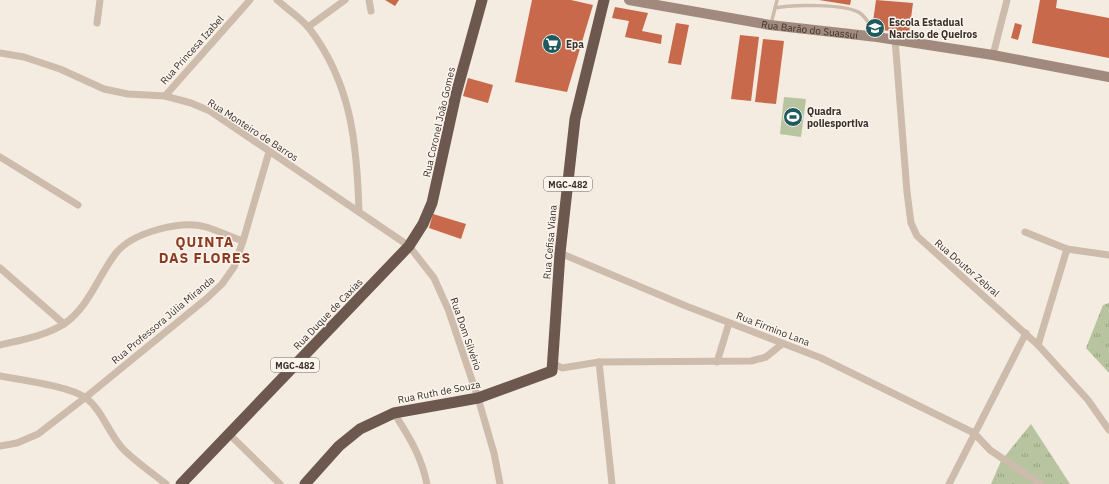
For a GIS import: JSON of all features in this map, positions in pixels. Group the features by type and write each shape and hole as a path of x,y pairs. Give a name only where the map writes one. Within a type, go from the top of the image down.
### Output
{"highway":[{"name":"Rua Coronel João Gomes","path":"409,246 432,203 456,94 482,0"},
{"name":"Rua Cefisa Viana","path":"552,367 560,253 575,119 604,0"},
{"name":"Rua Duque de Caxias","path":"185,482 409,246"},
{"name":"Rua Ruth de Souza","path":"305,484 339,446 360,429 394,413 478,398 552,367"}],"main road":[{"name":"Rua Barão do Suassuí","path":"629,0 770,25 896,39 993,55 1109,77"}],"street":[{"path":"97,23 100,0"},
{"name":"Rua Princesa Izabel","path":"165,96 250,0"},
{"path":"277,0 308,27 328,56 341,86 350,116 357,155 359,212"},
{"path":"308,27 345,0"},
{"path":"370,0 371,11"},
{"path":"993,55 1007,0"},
{"name":"Rua Doutor Zebral","path":"896,39 907,192 911,222 917,236 1038,345 1088,400 1109,430"},
{"name":"Rua Monteiro de Barros","path":"0,53 24,57 60,69 104,88 128,94 165,96 191,103 210,111 409,246"},
{"name":"Rua Professora Júlia Miranda","path":"0,446 17,443 38,434 86,398 206,299 222,284 234,267 269,152"},
{"path":"0,157 78,205"},
{"path":"0,345 46,333 64,324 83,306 116,253 140,236 172,227 190,225 206,227 243,241"},
{"path":"1026,232 1068,249 1108,255 1109,247"},
{"name":"Rua Dom Silvério","path":"409,246 434,278 448,309 478,398 494,453 500,484"},
{"path":"1038,345 1068,249"},
{"name":"Rua Firmino Lana","path":"560,253 686,306 821,358 974,433"},
{"path":"0,268 64,324"},
{"path":"717,362 729,323"},
{"path":"949,484 1026,333"},
{"path":"552,367 562,368 599,362 751,361 766,357 782,344"},
{"path":"599,362 612,484"},
{"path":"0,376 68,390 86,398 100,414 111,434 124,450 166,484"},
{"path":"394,413 416,448 427,484"},
{"path":"974,433 990,450 1040,484"},
{"path":"229,434 280,484"}],"lane":[{"path":"770,25 777,0"},
{"path":"775,8 796,4 854,10 864,16 877,37"}],"green space":[{"name":"Quadra poliesportiva","path":"784,97 806,99 801,137 780,134"},
{"path":"1109,303 1109,373 1086,348 1103,305"},
{"path":"1031,424 1070,484 991,484 1001,461"}],"building":[{"path":"385,0 399,0 395,6"},
{"name":"Epa","path":"532,0 571,0 593,5 567,92 515,82"},
{"path":"819,0 851,0 850,5"},
{"path":"876,0 913,3 909,33 872,29"},
{"path":"1040,0 1057,0 1056,8 1109,18 1109,58 1032,43"},
{"path":"615,7 648,13 642,31 662,35 661,44 625,37 629,21 612,18"},
{"path":"676,23 689,25 681,65 668,63"},
{"path":"1015,23 1022,25 1018,40 1011,38"},
{"path":"740,35 759,37 751,101 731,99"},
{"path":"763,39 784,41 776,104 755,102"},
{"path":"468,78 493,85 488,103 463,96"},
{"path":"433,214 466,224 461,239 429,228"}],"place":[{"name":"Escola Estadual Narciso de Queiros","path":"875,28"},
{"name":"Epa","path":"552,44"},
{"name":"Quadra poliesportiva","path":"793,117"}],"district":[{"name":"QUINTA DAS FLORES","path":"205,250"}]}
